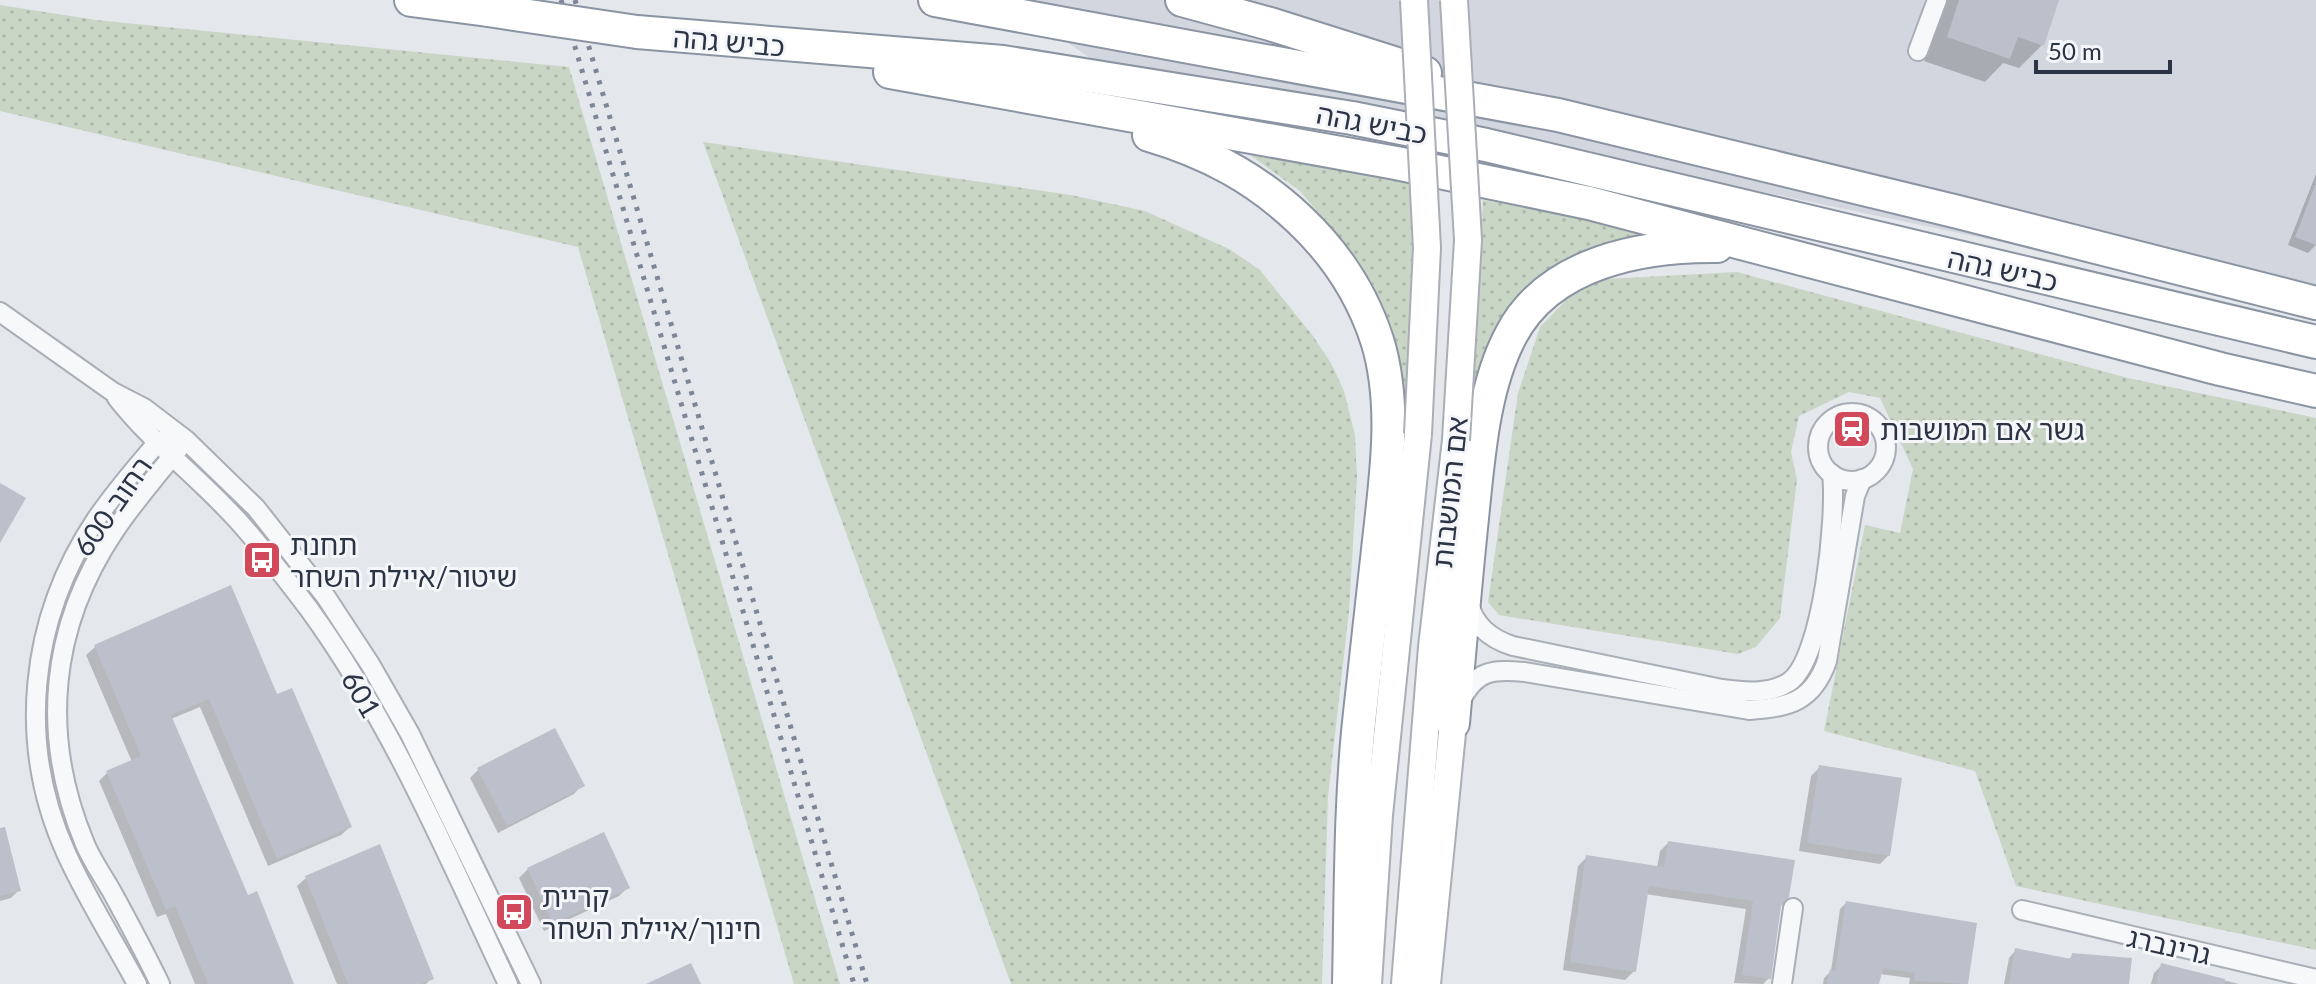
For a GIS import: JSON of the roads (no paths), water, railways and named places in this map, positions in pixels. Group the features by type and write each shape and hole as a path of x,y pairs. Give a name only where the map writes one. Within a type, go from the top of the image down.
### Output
{"highway":[{"name":"כביש גהה","path":"411,0 710,40 1003,62 1352,118 1486,145 2316,342"},
{"name":"כביש גהה","path":"935,0 1558,115 2316,303"},
{"path":"1182,0 1270,24 1558,115"},
{"path":"710,40 1396,163 1589,203 2316,391"},
{"path":"997,90 1181,144 1228,165 1265,188 1321,240 1343,269 1363,304 1381,356 1387,458 1359,723 1349,984"},
{"path":"1453,723 1476,478 1486,412 1499,362 1511,333 1547,292 1574,273 1599,262 1631,254 1689,247 1753,247"}],"main road":[{"name":"אם המושבות","path":"1368,984 1379,815 1418,434 1427,248 1414,0"},
{"name":"אם המושבות","path":"1405,984 1432,647 1456,440 1468,240 1454,0"},
{"path":"1427,984 1453,723"}],"street":[{"path":"1918,51 1937,0"},
{"path":"0,312 113,392"},
{"name":"601","path":"113,392 134,420 240,523 299,597 352,675 405,771 508,984"},
{"name":"601","path":"113,392 144,408 186,440 256,508 326,597 370,664 410,734 531,984"},
{"path":"1453,723 1467,688 1476,678 1498,670 1749,710 1782,707 1796,701 1812,690 1821,678 1827,661 1855,496 1862,479 1879,467 1886,447 1880,427 1863,414 1842,414 1825,426 1818,446 1820,457 1832,474 1841,479 1862,479"},
{"path":"130,474 138,438 134,420"},
{"name":"רחוב 600","path":"137,984 67,855 47,800 37,753 34,709 39,660 48,619 62,583 97,519 158,442 170,438 186,440"},
{"name":"רחוב 600","path":"160,984 86,846 68,794 58,750 56,709 60,664 68,625 81,592 115,531 186,440"},
{"path":"1466,578 1475,620 1495,640 1722,689 1747,692 1780,687 1801,670 1816,631 1834,513 1832,474"},
{"path":"147,487 174,479 198,481"},
{"path":"1782,984 1793,908"},
{"name":"גרינברג","path":"2022,910 2316,979"}],"railway":[{"path":"561,0 854,984"},
{"path":"575,0 867,984"}],"place":[{"name":"גשר אם המושבות","path":"1852,429"},
{"name":"תחנת שיטור/איילת השחר","path":"262,560"},
{"name":"קריית חינוך/איילת השחר","path":"514,912"}]}
